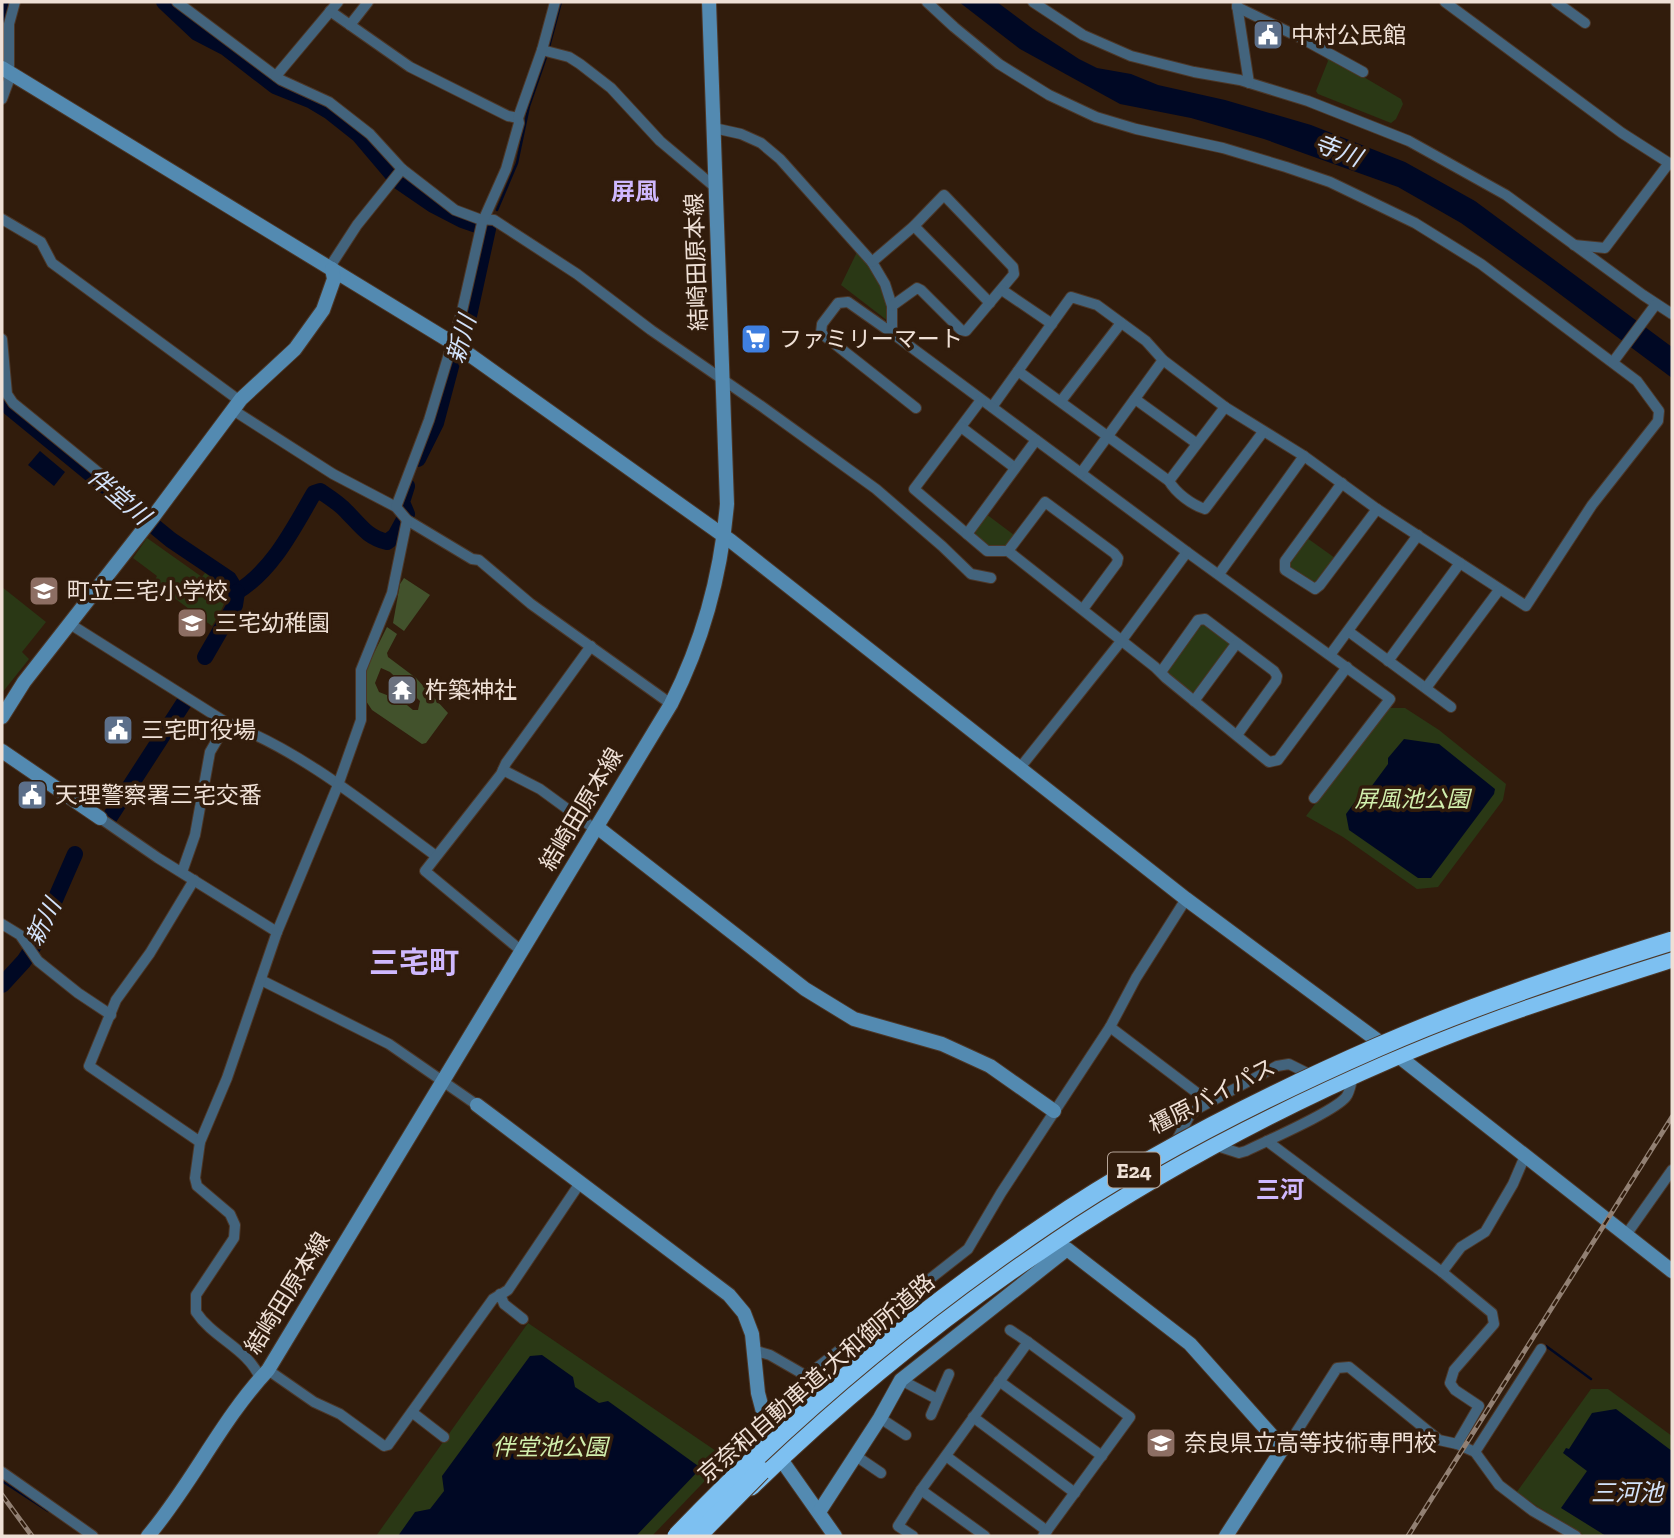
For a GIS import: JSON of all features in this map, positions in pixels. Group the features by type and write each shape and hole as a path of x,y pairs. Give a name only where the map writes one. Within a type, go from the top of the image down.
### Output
{"highway":[{"name":"橿原バイパス","path":"699,1536 780,1458 889,1362 958,1307 1056,1238 1161,1172 1354,1074 1639,959 1672,939"},
{"name":"京奈和自動車道;大和御所道路","path":"675,1536 776,1440 879,1350 951,1292 1047,1224 1131,1171 1270,1097 1379,1046 1522,990 1672,939"},
{"name":"橿原バイパス","path":"675,1536 773,1438 877,1347 950,1289 1046,1222 1175,1143 1269,1092 1380,1043 1521,987 1639,959 1672,956"},
{"name":"京奈和自動車道;大和御所道路","path":"699,1536 784,1449 887,1359 957,1304 1054,1235 1139,1182 1197,1148 1275,1108 1386,1057 1527,1002 1672,956"}],"street":[{"path":"2,99 9,24 15,2"},
{"path":"177,2 276,76 329,102 370,134 402,169 455,210 494,220 577,274 660,337 876,489 942,545 971,574 991,578"},
{"path":"350,25 368,2"},
{"path":"396,507 456,345 485,219 506,169 519,123 518,118 542,50 555,2"},
{"name":"結崎田原本線","path":"148,1536 264,1374 671,704 697,648 715,586 727,504 709,2"},
{"path":"927,2 999,64 1049,95 1096,117 1136,129 1223,148 1286,167 1330,182 1415,223 1481,264 1615,360 1637,381 1659,411 1658,421 1592,505 1526,606 1377,509 1304,456 1225,407 1163,360 1146,341 1097,305 1071,297 992,407"},
{"path":"1033,2 1083,35 1131,56 1249,83 1308,101 1409,141 1506,195 1654,306 1672,314"},
{"path":"1445,2 1622,133 1670,164 1605,248 1574,245"},
{"path":"1556,2 1585,23"},
{"path":"1237,4 1249,83"},
{"path":"1237,4 1363,72"},
{"path":"276,76 334,6 350,25 433,80 508,116 518,118"},
{"path":"542,50 569,57 611,88 660,141 716,188"},
{"path":"6,71 456,345 724,537 1186,899 1396,1055 1672,1270"},
{"path":"714,128 741,134 761,143 780,159 872,262 885,284 892,306 892,333"},
{"path":"2,717 24,682 237,406 295,349 323,310 334,279 333,262 357,225 402,169"},
{"path":"872,262 914,226 944,195 1013,267 1014,274 966,331 961,330 917,288 892,306"},
{"path":"2,219 41,242 52,263 237,406 333,474 396,507 407,520 472,559 479,560 531,604 671,704"},
{"path":"914,226 990,303"},
{"path":"1002,290 1052,324"},
{"path":"916,408 821,333 822,324 838,303 848,302 892,333 1390,699 1314,798"},
{"path":"1615,360 1654,306"},
{"path":"1061,401 1121,323"},
{"path":"2,339 7,394 13,404 150,521"},
{"path":"1081,473 1163,360"},
{"path":"1018,371 1169,481 1173,488 1205,509 1263,432"},
{"path":"1136,399 1196,443"},
{"path":"981,400 914,489 987,551 1008,551 1122,640 1269,762 1278,760 1347,667"},
{"path":"1169,481 1225,407"},
{"path":"961,428 1015,468"},
{"path":"967,534 1036,440"},
{"path":"1219,574 1304,456"},
{"path":"1342,483 1286,561 1285,570 1315,589 1377,509"},
{"path":"1008,551 1045,502 1114,553 1118,558 1117,563 1083,609"},
{"path":"407,520 392,593 361,670 361,720 338,785 277,932 227,1078 200,1142 195,1178 198,1186 230,1214 235,1225 234,1238 196,1295 196,1312 219,1337 264,1374 340,1414 384,1446 388,1445 493,1299 508,1290 580,1183"},
{"path":"1330,655 1418,535"},
{"path":"1019,769 1122,640 1187,552"},
{"path":"1388,661 1460,563"},
{"path":"1426,688 1499,590"},
{"path":"1161,672 1198,620 1205,619 1274,671 1276,681 1237,735"},
{"path":"71,624 227,723 242,728 313,767 436,856"},
{"path":"1348,631 1451,707"},
{"path":"1194,701 1236,644"},
{"path":"521,953 425,870 503,769 591,646"},
{"path":"182,872 195,835 210,752 227,723"},
{"path":"2,751 119,834 277,932"},
{"path":"503,769 540,789 593,827 597,827 805,989 853,1018 942,1044 990,1066 1054,1111"},
{"path":"194,880 150,953 116,1000 89,1066 200,1142"},
{"path":"753,1350 770,1355 803,1374 808,1374 968,1249 1110,1027 1136,978 1186,899"},
{"path":"2,923 20,935 38,961 111,1015"},
{"path":"261,980 390,1044 477,1105 729,1295 744,1313 752,1334 758,1393 780,1458 835,1536"},
{"path":"1110,1027 1209,1102"},
{"path":"1175,1143 1190,1115 1277,1066 1289,1064 1309,1074"},
{"path":"1213,1144 1239,1153 1267,1141 1343,1100 1347,1096 1354,1074"},
{"path":"1267,1141 1442,1272 1492,1313 1494,1324 1454,1370 1450,1383 1455,1390 1479,1406 1457,1444"},
{"path":"1442,1272 1461,1247 1485,1232 1513,1184 1525,1156"},
{"path":"1626,1235 1672,1170"},
{"path":"819,1512 880,1418 901,1380 1067,1250 1190,1344 1283,1448"},
{"path":"500,1294 504,1304 523,1319"},
{"path":"946,1456 1045,1534 1130,1417 1010,1330"},
{"path":"913,1536 898,1526 1028,1342"},
{"path":"1475,1452 1541,1349"},
{"path":"1226,1536 1337,1368 1349,1367 1439,1440 1475,1452 1499,1485 1533,1511 1576,1536"},
{"path":"931,1415 949,1374"},
{"path":"901,1380 937,1399"},
{"path":"999,1381 1102,1456"},
{"path":"413,1413 444,1437"},
{"path":"973,1417 1075,1493"},
{"path":"880,1418 906,1435"},
{"path":"856,1456 881,1473"},
{"path":"2,1472 93,1536"},
{"path":"921,1490 985,1536"}],"green space":[{"path":"1323,53 1401,99 1403,104 1396,119 1391,123 1318,94 1316,91 1328,61"},
{"path":"857,252 880,283 888,321 841,285"},
{"path":"986,514 1014,535 1005,547 988,547 975,538 976,528"},
{"path":"147,538 202,577 205,573 221,586 224,603 212,626 173,597 174,594 155,580 157,576 133,558"},
{"path":"1307,538 1335,558 1317,582 1311,584 1288,567"},
{"path":"404,578 430,595 404,631 393,623 400,584"},
{"path":"2,587 46,622 22,652 29,659 2,693"},
{"path":"1205,624 1229,643 1230,648 1193,695 1167,673 1167,670 1198,626"},
{"path":"387,627 397,634 387,653 388,657 416,678 448,713 426,743 422,744 372,710 366,701 366,669","holes":["381,668 390,672 420,701 418,710 379,692 375,683"]},
{"name":"屏風池公園","path":"1388,708 1405,708 1439,730 1506,784 1503,800 1438,887 1417,889 1343,837 1306,816"},
{"name":"伴堂池公園","path":"528,1323 719,1453 723,1462 652,1536 376,1536"},
{"name":"三河池","path":"1591,1389 1608,1389 1672,1436 1672,1536 1585,1536 1516,1493"}],"water":[{"name":"寺川","path":"959,2 997,2 1033,29 1097,68 1131,74 1158,85 1225,100 1311,125 1405,162 1475,201 1672,347 1672,378 1461,223 1398,187 1264,139 1191,118 1120,104 1020,49"},
{"path":"40,451 65,472 54,486 28,465"},
{"path":"1404,739 1439,744 1495,789 1494,794 1431,878 1418,878 1349,830 1346,814 1363,791 1371,787 1388,764 1388,758"},
{"name":"伴堂池公園","path":"542,1355 573,1377 575,1387 599,1403 608,1401 701,1468 636,1536 398,1536 415,1512 430,1509 444,1491 442,1476 530,1356"},
{"name":"三河池","path":"1616,1409 1672,1451 1672,1536 1606,1536 1561,1508 1587,1471 1563,1453 1566,1448 1569,1449 1592,1413"}],"waterway":[{"name":"伴堂川","path":"5,52 4,27 9,2"},
{"name":"新川","path":"164,2 197,33 226,48 275,86 310,100 330,112 359,135 398,181 433,205 462,220 488,229 467,325 453,359 436,423 418,459"},
{"path":"549,47 561,2"},
{"path":"497,210 517,163 529,106 547,54"},
{"name":"伴堂川","path":"2,398 10,408 171,540 229,579 237,592"},
{"name":"新川","path":"237,592 250,583 272,560 314,493 320,491 341,506 369,534 387,542 395,536 407,514 402,502 407,486"},
{"name":"新川","path":"205,657 235,605 237,592"},
{"name":"新川","path":"110,817 185,701"},
{"name":"新川","path":"2,985 24,961 37,941 75,854"},
{"path":"1546,1346 1591,1379"},
{"path":"2,1481 48,1511"}],"railway":[{"path":"1408,1536 1672,1117"},
{"path":"2,1495 32,1536"}],"place":[{"name":"中村公民館","path":"1268,35"},
{"name":"ファミリーマート","path":"756,339"},
{"name":"町立三宅小学校","path":"44,591"},
{"name":"三宅幼稚園","path":"192,623"},
{"name":"杵築神社","path":"402,690"},
{"name":"三宅町役場","path":"118,730"},
{"name":"天理警察署三宅交番","path":"32,795"},
{"name":"奈良県立高等技術専門校","path":"1161,1443"}],"district":[{"name":"屏風","path":"635,191"},
{"name":"三宅町","path":"414,963"},
{"name":"三河","path":"1280,1189"}]}
